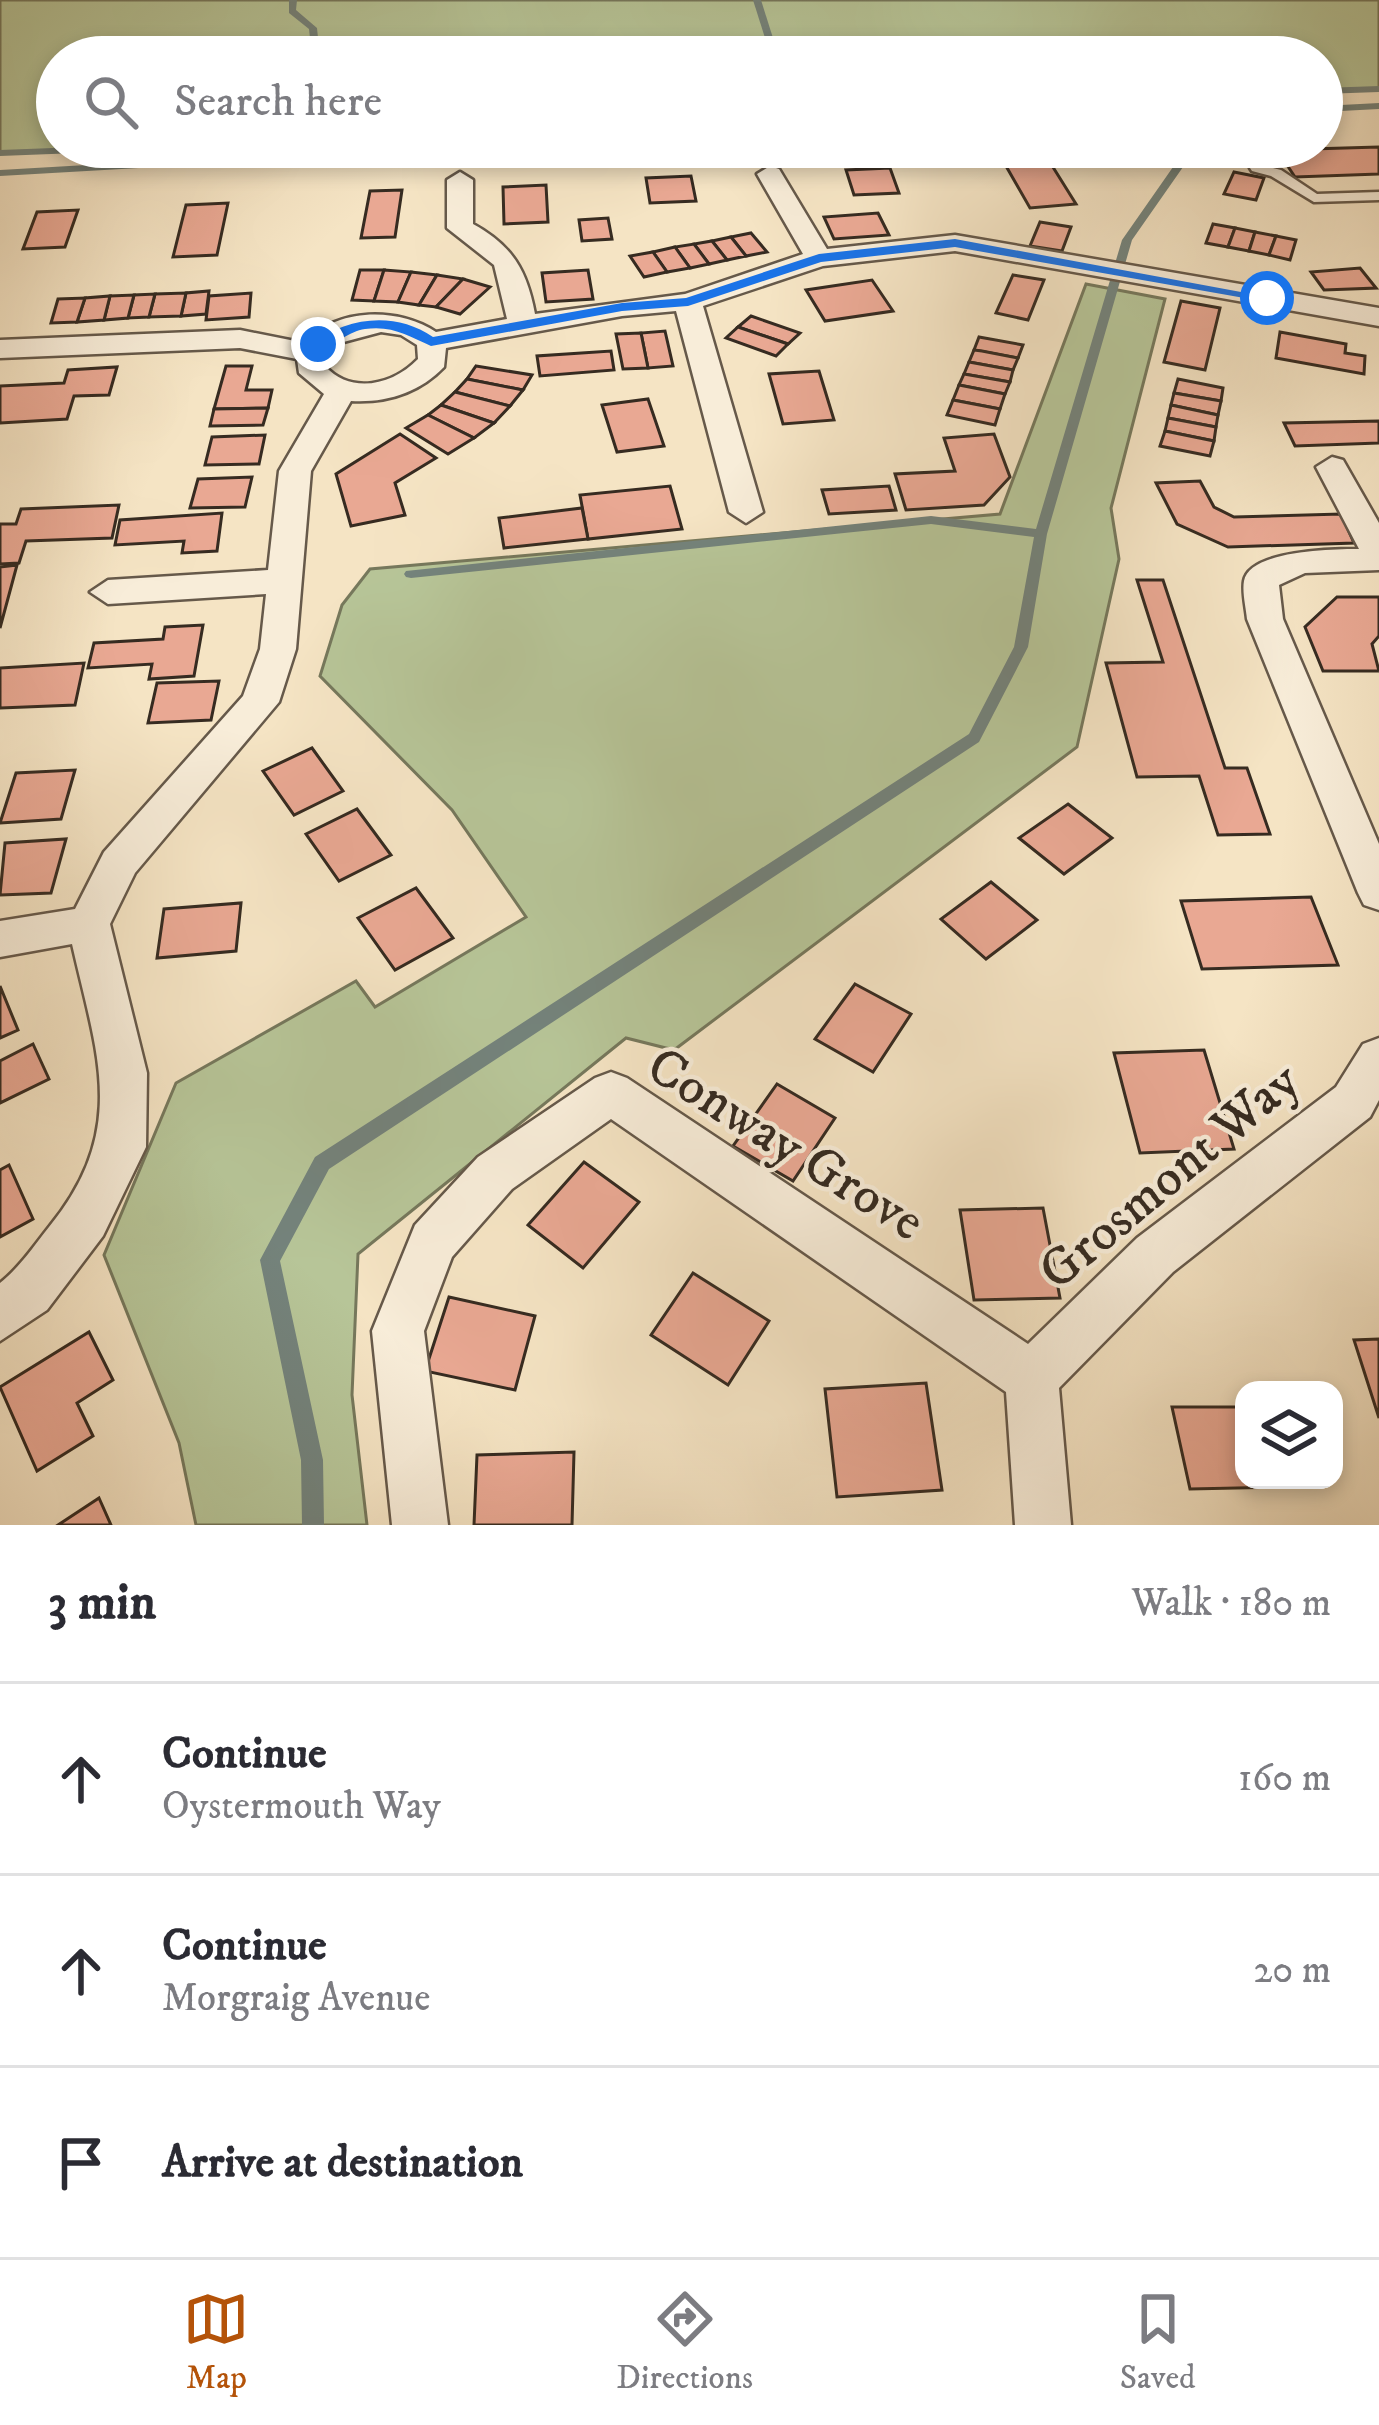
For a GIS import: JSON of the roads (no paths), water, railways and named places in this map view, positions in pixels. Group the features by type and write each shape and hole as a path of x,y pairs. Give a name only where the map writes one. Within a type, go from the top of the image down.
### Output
{"street":[{"path":"770,174 819,258"},
{"path":"460,180 460,228 501,250 513,269 522,324"},
{"path":"311,353 329,335 361,324 410,327 431,342 522,324 688,302 819,258 955,243 1379,317"},
{"path":"688,302 746,512"},
{"path":"0,349 240,339 311,353"},
{"path":"311,353 316,378 342,390 367,392 412,381 433,361 431,342"},
{"path":"0,1316 29,1292 86,1220 122,1147 124,1072 89,924 119,863 216,759 260,702 278,649 295,471 342,390"},
{"path":"1332,466 1379,556 1300,562 1261,579 1265,619 1379,892"},
{"path":"108,592 284,581"},
{"path":"0,939 89,924"},
{"name":"Grosmont Way","path":"1032,1378 1155,1255 1352,1102 1379,1058"},
{"name":"Conway Grove","path":"420,1525 398,1331 433,1241 495,1173 610,1093 1032,1378"},
{"path":"1032,1378 1043,1525"}],"lane":[{"path":"1257,168 1276,172 1314,198 1379,196"}],"waterway":[{"path":"293,0 292,11 313,28 314,36"},
{"path":"757,0 768,36"},
{"path":"1343,90 1379,89"},
{"path":"1343,108 1379,106"},
{"path":"0,153 36,152"},
{"path":"0,173 87,168"},
{"path":"1041,534 1127,240 1177,168"},
{"path":"411,574 931,520 1041,534"},
{"path":"313,1525 312,1460 270,1260 322,1163 974,738 1021,647 1041,534"}]}
